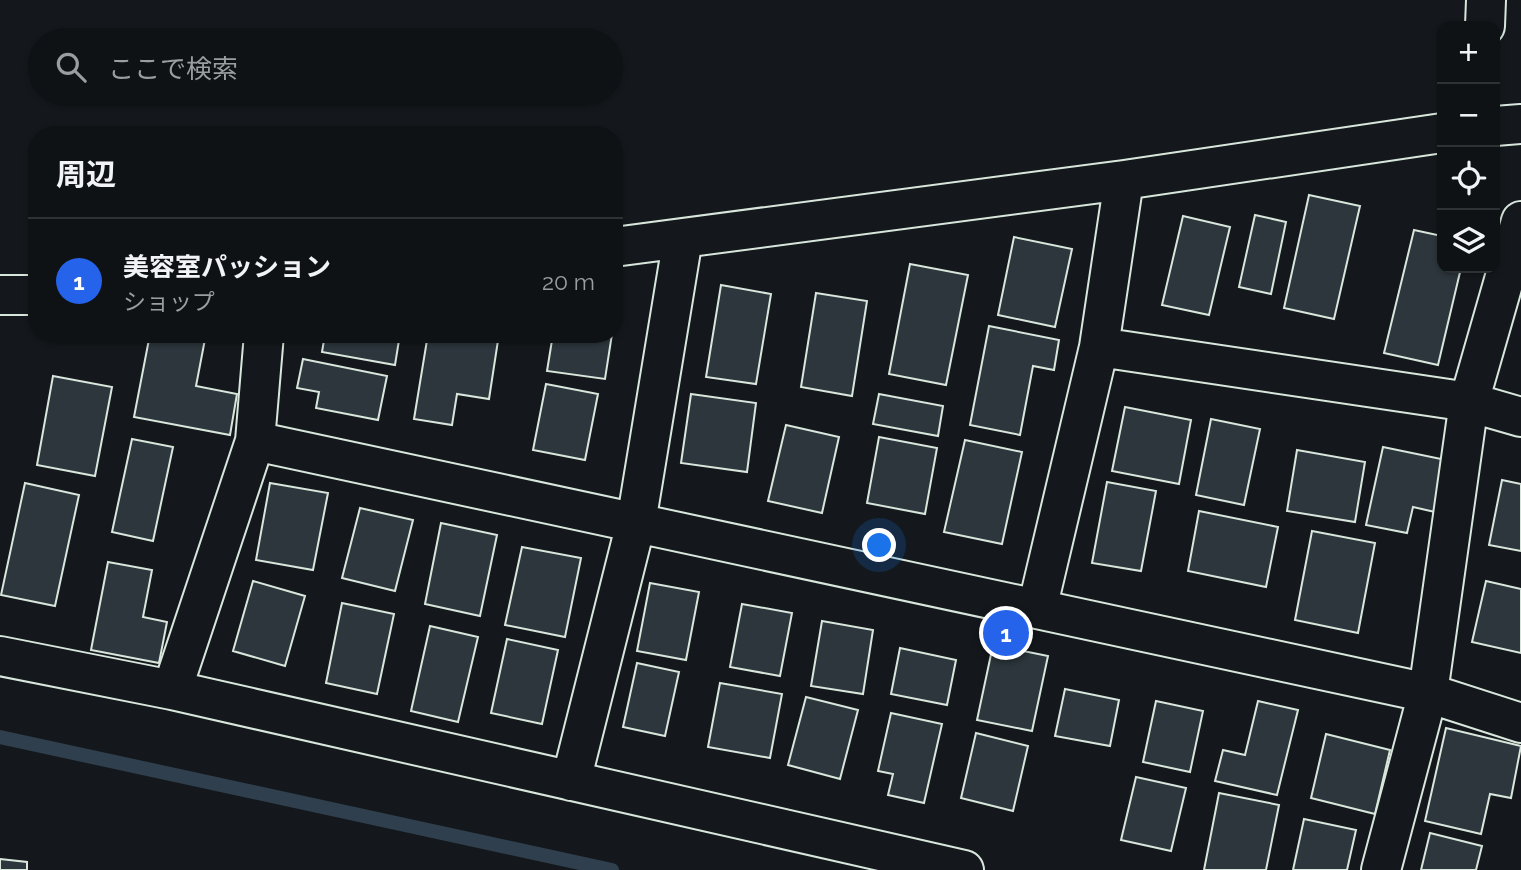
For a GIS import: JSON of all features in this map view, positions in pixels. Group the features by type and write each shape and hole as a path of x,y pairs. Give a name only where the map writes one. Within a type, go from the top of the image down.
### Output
{"street":[{"path":"1485,21 1486,0"},
{"path":"1500,126 1521,124"},
{"path":"623,246 1124,180 1437,134"},
{"path":"1037,609 1099,346 1124,180"},
{"path":"1381,870 1427,693 1469,402 1521,221"},
{"path":"570,780 636,523 683,238"},
{"path":"0,295 28,295"},
{"path":"172,690 255,442 263,343"},
{"path":"1099,346 1469,402 1521,417"},
{"path":"255,442 1427,693 1521,723"},
{"path":"0,656 172,690 964,870"}],"building":[{"path":"1309,195 1360,206 1334,319 1284,308"},
{"path":"1255,215 1286,222 1271,294 1239,287"},
{"path":"1183,216 1230,227 1209,315 1162,305"},
{"path":"1414,230 1437,235 1437,273 1460,273 1438,365 1384,353"},
{"path":"1014,237 1072,249 1055,327 998,315"},
{"path":"910,264 968,275 946,385 889,374"},
{"path":"721,285 771,294 756,384 706,377"},
{"path":"816,293 867,301 852,396 801,387"},
{"path":"989,326 1059,340 1054,370 1033,366 1020,435 970,425"},
{"path":"148,343 204,343 196,386 237,394 230,435 134,417"},
{"path":"324,343 399,343 395,365 322,352"},
{"path":"427,343 498,343 489,399 457,394 452,425 414,419"},
{"path":"552,343 611,343 605,379 547,371"},
{"path":"303,359 387,376 378,420 316,408 319,392 297,388"},
{"path":"53,376 112,387 95,476 37,465"},
{"path":"546,384 598,394 585,460 533,450"},
{"path":"691,394 756,403 747,472 681,463"},
{"path":"879,394 943,406 938,436 873,424"},
{"path":"1125,407 1191,420 1179,484 1112,471"},
{"path":"1211,419 1260,429 1244,505 1196,495"},
{"path":"786,425 839,437 822,513 768,501"},
{"path":"879,437 937,448 925,514 867,503"},
{"path":"132,439 173,447 153,541 112,532"},
{"path":"965,440 1022,452 1002,544 944,532"},
{"path":"1383,447 1446,460 1435,512 1413,507 1407,533 1366,525"},
{"path":"1297,450 1365,462 1355,522 1287,511"},
{"path":"1502,480 1521,484 1521,551 1489,545"},
{"path":"1107,482 1156,491 1141,571 1092,563"},
{"path":"25,483 79,495 55,606 1,595"},
{"path":"270,483 328,493 313,570 256,560"},
{"path":"360,508 413,520 395,591 342,578"},
{"path":"1199,511 1278,527 1266,587 1188,571"},
{"path":"441,523 497,535 480,616 425,604"},
{"path":"1312,531 1375,543 1358,633 1295,620"},
{"path":"522,547 581,558 565,637 505,625"},
{"path":"108,562 152,570 143,617 167,622 159,663 91,650"},
{"path":"253,581 305,596 285,666 233,651"},
{"path":"1486,581 1521,589 1521,653 1472,642"},
{"path":"650,583 699,592 686,660 637,651"},
{"path":"342,603 394,614 377,694 326,683"},
{"path":"742,604 792,613 780,676 730,667"},
{"path":"822,621 873,630 863,694 811,686"},
{"path":"430,626 478,637 458,722 411,711"},
{"path":"507,639 558,650 542,724 491,713"},
{"path":"993,645 1048,656 1032,731 977,720"},
{"path":"900,648 956,660 947,705 891,694"},
{"path":"637,663 679,672 665,736 623,727"},
{"path":"720,683 782,694 770,758 708,747"},
{"path":"1065,689 1119,700 1110,746 1055,736"},
{"path":"806,697 858,710 840,779 788,765"},
{"path":"1156,701 1203,711 1190,772 1143,762"},
{"path":"1258,701 1298,710 1277,795 1215,781 1223,750 1245,755"},
{"path":"891,713 942,724 924,803 888,795 893,774 878,771"},
{"path":"1446,728 1521,746 1511,798 1490,794 1481,834 1425,821"},
{"path":"976,733 1028,746 1013,811 961,798"},
{"path":"1326,734 1390,750 1375,814 1311,798"},
{"path":"1136,777 1186,788 1171,851 1121,840"},
{"path":"1219,793 1279,805 1266,870 1204,870"},
{"path":"1304,819 1356,830 1347,870 1293,870"},
{"path":"1430,833 1482,846 1476,870 1421,870"},
{"path":"0,859 27,862 27,870 0,870"}],"waterway":[{"path":"0,737 612,870"}],"place":[{"name":"美容室パッション","path":"1006,633"}]}
